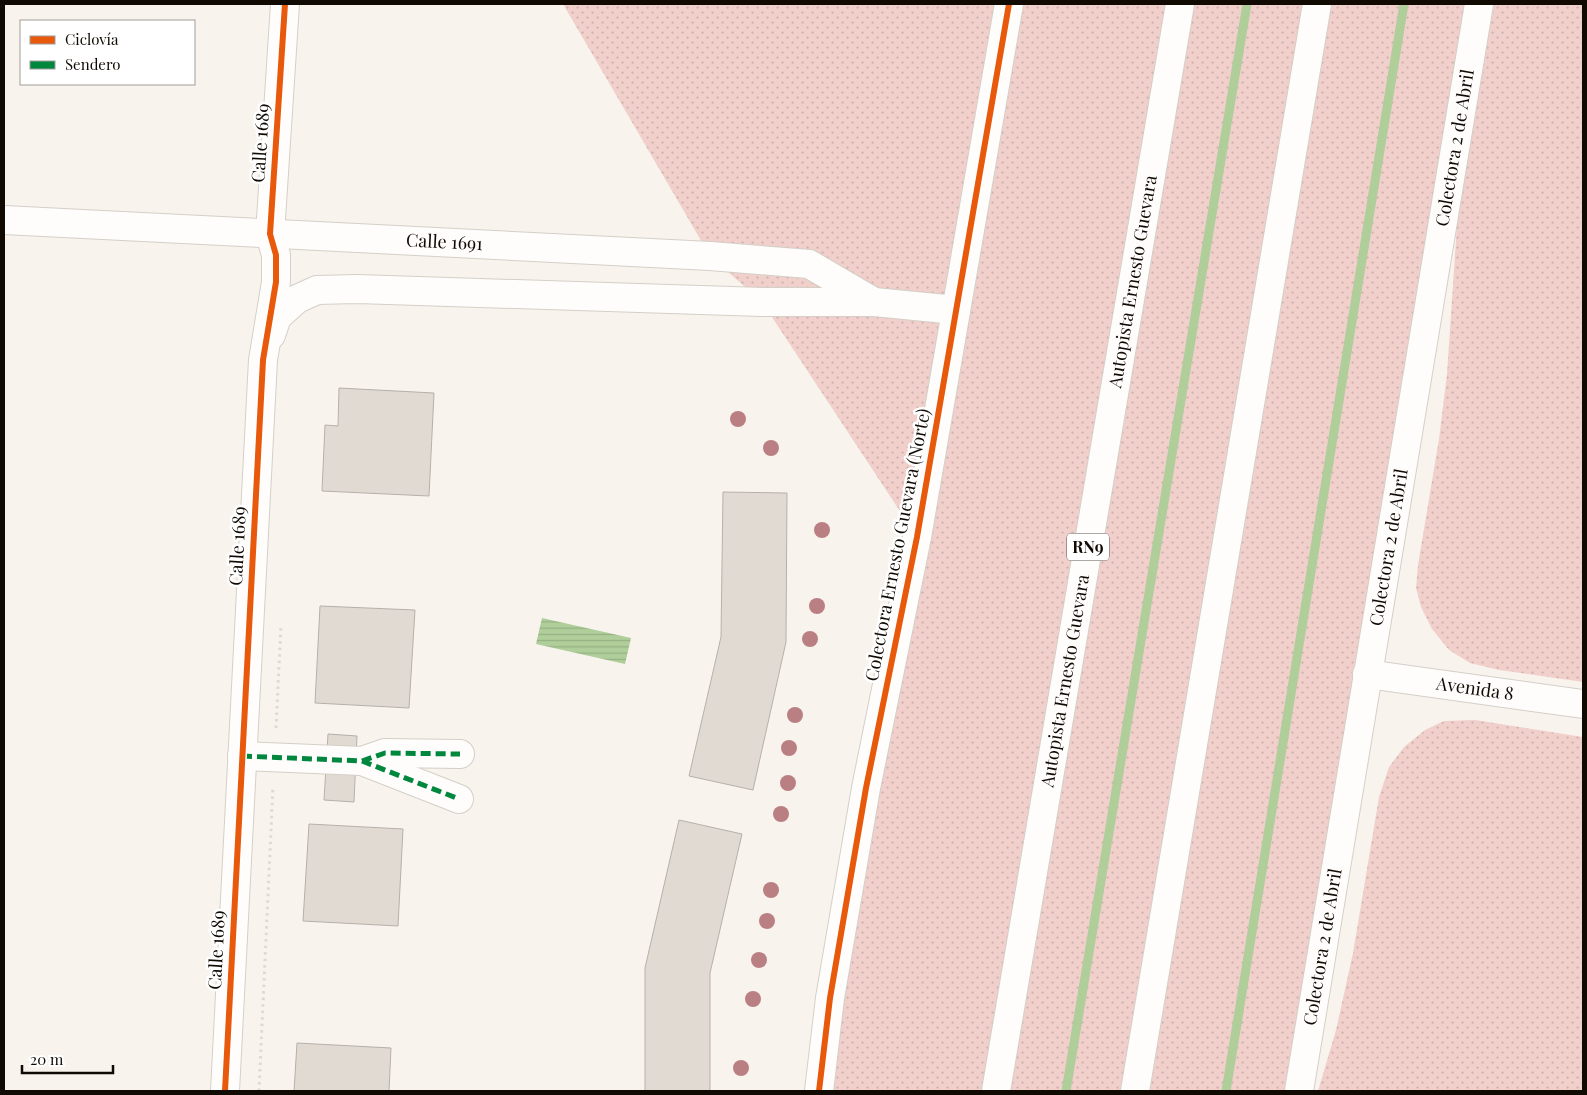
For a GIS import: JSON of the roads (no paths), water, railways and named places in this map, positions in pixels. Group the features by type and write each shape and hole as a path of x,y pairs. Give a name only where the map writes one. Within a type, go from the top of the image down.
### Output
{"main road":[{"name":"Calle 1689","path":"225,1091 263,360 276,282 276,255 270,234 285,4"},
{"name":"Colectora Ernesto Guevara (Norte)","path":"819,1091 830,998 866,788 917,536 1008,4"},
{"name":"Autopista Ernesto Guevara","path":"996,1091 1180,4"},
{"path":"1135,1091 1317,4"},
{"name":"Colectora 2 de Abril","path":"1299,1091 1479,4"},
{"name":"Calle 1691","path":"4,220 710,256 809,264 874,302"},
{"name":"Calle 1691","path":"263,360 277,317 297,299 317,290 366,289 762,302 874,302 956,310"},
{"name":"Avenida 8","path":"1367,674 1583,704"},
{"path":"362,761 385,753 460,754"},
{"path":"242,756 362,761 459,799"}],"waterway":[{"path":"1066,1091 1247,4"},
{"path":"1226,1091 1404,4"}]}
